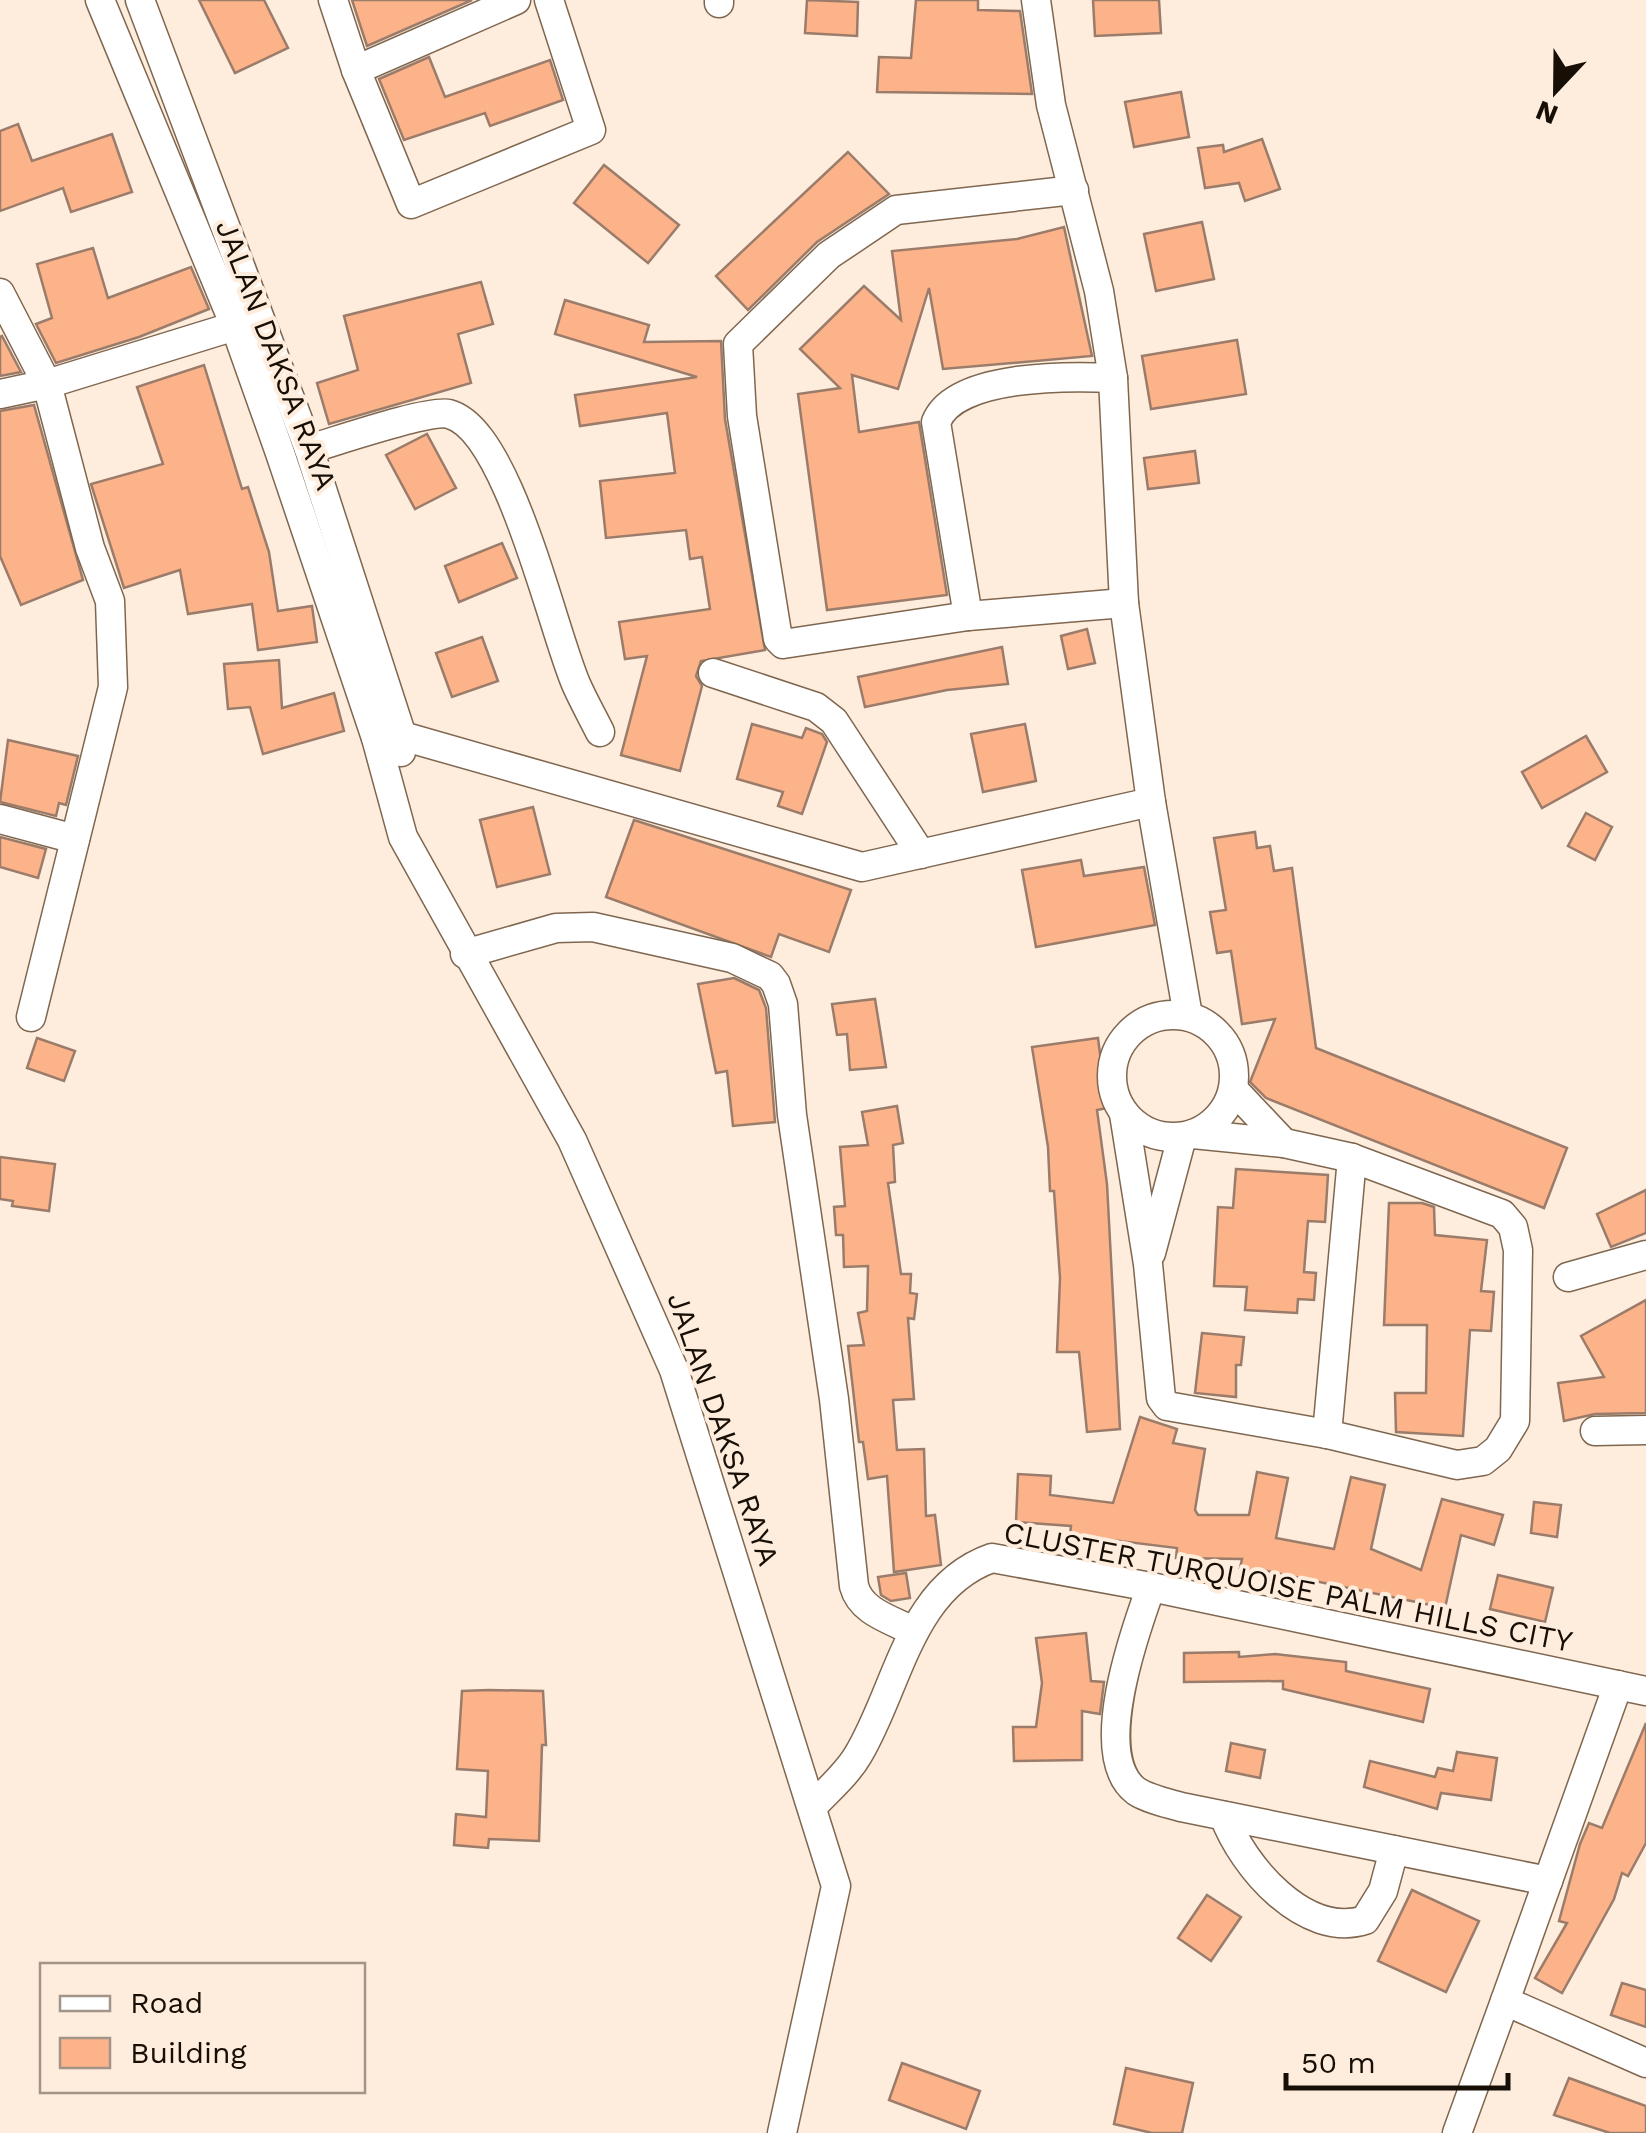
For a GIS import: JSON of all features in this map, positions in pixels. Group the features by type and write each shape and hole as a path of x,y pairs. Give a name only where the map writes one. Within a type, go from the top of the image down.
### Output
{"street":[{"name":"JALAN DAKSA RAYA","path":"100,0 235,326 389,737 401,756 389,786 403,837 572,1140 674,1370 836,1886 782,2133"},
{"name":"JALAN DAKSA RAYA","path":"140,0 309,450 389,737"},
{"path":"333,0 356,70 411,204 591,130 549,0"},
{"path":"356,70 516,0"},
{"path":"1036,0 1051,105 1100,291 1114,378 1124,603 1151,802 1188,1016"},
{"path":"1074,190 896,210 829,254 738,344 742,416 778,639 786,645 968,616 1124,603"},
{"path":"0,293 47,384 90,548 110,601 113,687 31,1017"},
{"path":"0,394 47,384 235,326"},
{"path":"968,616 936,422 940,412 982,389 1031,379 1114,378"},
{"path":"309,450 440,413 468,425 516,510 575,683 600,732"},
{"path":"714,673 816,707 834,721 921,854"},
{"path":"389,737 862,867 1151,802"},
{"path":"0,820 75,838"},
{"path":"465,954 556,928 593,927 732,958 776,984 783,1004 792,1116 834,1399 854,1586 858,1600 913,1631"},
{"path":"1124,1114 1140,1128 1188,1136 1284,1143 1352,1158 1502,1214 1514,1226 1518,1250 1515,1421 1498,1449 1483,1461 1458,1465 1327,1434 1166,1406 1161,1398 1148,1264 1124,1114 1112,1078 1121,1042 1150,1018 1188,1016 1220,1036 1235,1071 1234,1090 1212,1124 1188,1136 1148,1264"},
{"path":"1234,1090 1284,1143"},
{"path":"1327,1434 1352,1158"},
{"path":"1568,1277 1646,1255"},
{"path":"1595,1431 1646,1430"},
{"name":"CLUSTER TURQUOISE PALM HILLS CITY","path":"812,1807 856,1760 913,1631 948,1585 992,1558 1150,1587 1646,1691"},
{"path":"1150,1587 1130,1648 1117,1715 1124,1776 1137,1792 1181,1808 1548,1881"},
{"path":"1457,2133 1618,1685"},
{"path":"1224,1816 1240,1851 1269,1884 1322,1921 1340,1926 1365,1920 1376,1905 1394,1850"},
{"path":"1505,2000 1646,2063"}],"building":[{"path":"199,0 264,0 288,48 235,73"},
{"path":"352,0 472,0 367,46"},
{"path":"807,0 858,2 857,36 805,33"},
{"path":"916,0 978,0 978,10 1020,11 1032,94 877,92 879,57 911,58"},
{"path":"1093,0 1159,0 1161,33 1095,36"},
{"path":"429,57 445,97 550,60 563,100 490,126 485,113 404,140 379,79"},
{"path":"1181,92 1189,137 1134,147 1125,102"},
{"path":"18,124 32,161 112,134 132,192 71,212 63,188 0,211 0,131"},
{"path":"1262,139 1280,189 1245,201 1239,183 1205,188 1198,148 1223,145 1224,152"},
{"path":"848,152 889,194 817,242 748,310 716,276"},
{"path":"604,165 679,225 648,263 574,203"},
{"path":"1202,222 1214,279 1156,291 1144,234"},
{"path":"1064,227 1092,356 943,369 929,288 898,389 852,375 859,432 919,422 947,595 827,610 798,394 840,388 800,349 864,286 901,320 892,251 1017,239"},
{"path":"93,248 108,298 191,267 209,309 139,337 56,363 36,324 52,318 37,264"},
{"path":"481,282 493,324 458,334 471,383 329,424 317,383 358,370 344,316"},
{"path":"565,300 649,325 644,342 721,341 725,419 765,650 701,661 696,676 702,686 680,771 621,755 647,656 625,659 619,622 710,609 702,557 690,559 686,530 606,538 600,481 675,473 667,413 580,426 575,395 697,377 555,334"},
{"path":"2,336 21,372 0,376"},
{"path":"1237,340 1246,394 1151,409 1142,356"},
{"path":"204,365 242,489 248,487 269,552 278,611 312,606 317,642 258,650 252,604 188,614 180,570 124,588 91,484 163,464 137,387"},
{"path":"34,405 83,580 21,605 0,556 0,411"},
{"path":"427,434 456,488 415,509 386,455"},
{"path":"1195,451 1199,483 1148,489 1144,458"},
{"path":"502,543 517,578 459,602 445,566"},
{"path":"1087,629 1095,663 1068,669 1061,636"},
{"path":"482,637 498,681 452,697 436,653"},
{"path":"1002,647 1008,684 947,690 865,707 858,677"},
{"path":"279,660 282,708 334,693 344,731 263,754 250,707 228,709 224,664"},
{"path":"752,724 802,738 806,728 822,734 827,742 802,814 778,806 783,792 737,779"},
{"path":"1025,724 1036,781 983,792 971,734"},
{"path":"1586,736 1607,772 1542,808 1522,772"},
{"path":"8,740 78,756 66,805 59,803 56,816 0,802"},
{"path":"533,807 550,874 497,887 480,820"},
{"path":"1586,813 1612,827 1595,860 1568,846"},
{"path":"634,820 851,890 829,952 779,934 771,957 606,897"},
{"path":"1255,832 1257,848 1270,846 1274,871 1292,868 1316,1048 1567,1148 1544,1208 1266,1098 1250,1082 1275,1019 1242,1024 1231,951 1217,953 1210,912 1226,910 1214,838"},
{"path":"0,837 46,849 38,878 0,867"},
{"path":"1081,860 1084,876 1144,867 1155,925 1036,947 1022,870"},
{"path":"734,978 759,990 766,1008 775,1122 733,1126 727,1071 716,1073 698,984"},
{"path":"875,999 886,1067 850,1070 847,1034 837,1035 832,1004"},
{"path":"37,1038 75,1051 64,1081 27,1068"},
{"path":"1098,1038 1107,1108 1097,1110 1107,1184 1120,1429 1087,1432 1079,1352 1057,1352 1060,1278 1054,1191 1050,1191 1048,1147 1032,1047"},
{"path":"897,1106 903,1143 893,1145 895,1182 888,1183 901,1274 911,1274 910,1293 917,1294 914,1319 908,1318 914,1399 893,1400 897,1450 924,1449 926,1516 935,1515 941,1565 894,1572 887,1476 868,1479 863,1442 859,1442 848,1346 864,1345 858,1313 867,1311 868,1266 844,1267 843,1235 836,1235 834,1207 845,1206 840,1147 868,1145 862,1112"},
{"path":"0,1157 55,1164 49,1211 12,1206 13,1201 0,1199"},
{"path":"1236,1169 1328,1175 1325,1222 1308,1221 1304,1272 1316,1273 1314,1300 1298,1299 1297,1313 1245,1310 1247,1287 1214,1286 1218,1207 1233,1208"},
{"path":"1646,1190 1646,1233 1611,1247 1597,1214"},
{"path":"1389,1203 1434,1207 1435,1235 1487,1240 1481,1291 1494,1292 1491,1331 1470,1330 1463,1436 1396,1432 1395,1393 1426,1393 1427,1325 1384,1325"},
{"path":"1646,1300 1646,1413 1595,1414 1564,1421 1558,1383 1604,1377 1581,1336"},
{"path":"1202,1333 1244,1337 1241,1365 1236,1365 1236,1397 1195,1393"},
{"path":"1140,1417 1177,1429 1173,1443 1205,1449 1195,1510 1198,1515 1249,1515 1257,1472 1288,1478 1276,1538 1334,1549 1351,1477 1385,1485 1371,1549 1421,1570 1442,1499 1503,1515 1494,1545 1461,1535 1445,1608 1262,1570 1261,1574 1240,1568 1242,1559 1176,1558 1177,1548 1070,1535 1071,1526 1016,1522 1018,1474 1051,1476 1050,1495 1113,1503"},
{"path":"1534,1502 1561,1505 1557,1537 1531,1533"},
{"path":"906,1573 910,1598 891,1601 881,1595 878,1577"},
{"path":"1498,1575 1553,1588 1545,1622 1490,1609"},
{"path":"1086,1633 1091,1681 1104,1682 1100,1714 1082,1711 1082,1760 1014,1761 1013,1727 1036,1727 1042,1683 1036,1638"},
{"path":"1239,1652 1239,1657 1275,1654 1346,1662 1346,1671 1430,1689 1423,1722 1283,1689 1283,1681 1184,1682 1184,1653"},
{"path":"462,1691 543,1691 546,1745 542,1745 539,1841 489,1839 488,1848 454,1845 456,1814 486,1817 488,1771 457,1769"},
{"path":"1646,1723 1646,1843 1628,1876 1622,1873 1614,1899 1562,1993 1535,1978 1567,1923 1559,1921 1589,1823 1602,1828"},
{"path":"1231,1743 1265,1750 1260,1778 1226,1771"},
{"path":"1457,1752 1497,1758 1491,1800 1441,1793 1437,1809 1364,1787 1370,1761 1435,1777 1438,1768 1453,1771"},
{"path":"1412,1890 1479,1921 1446,1992 1378,1961"},
{"path":"1207,1895 1241,1917 1211,1961 1178,1938"},
{"path":"1622,1983 1646,1990 1646,2027 1611,2015"},
{"path":"902,2063 980,2091 966,2129 889,2100"},
{"path":"1126,2068 1193,2083 1182,2133 1152,2133 1114,2124"},
{"path":"1569,2078 1646,2106 1646,2133 1610,2133 1554,2115"}]}
